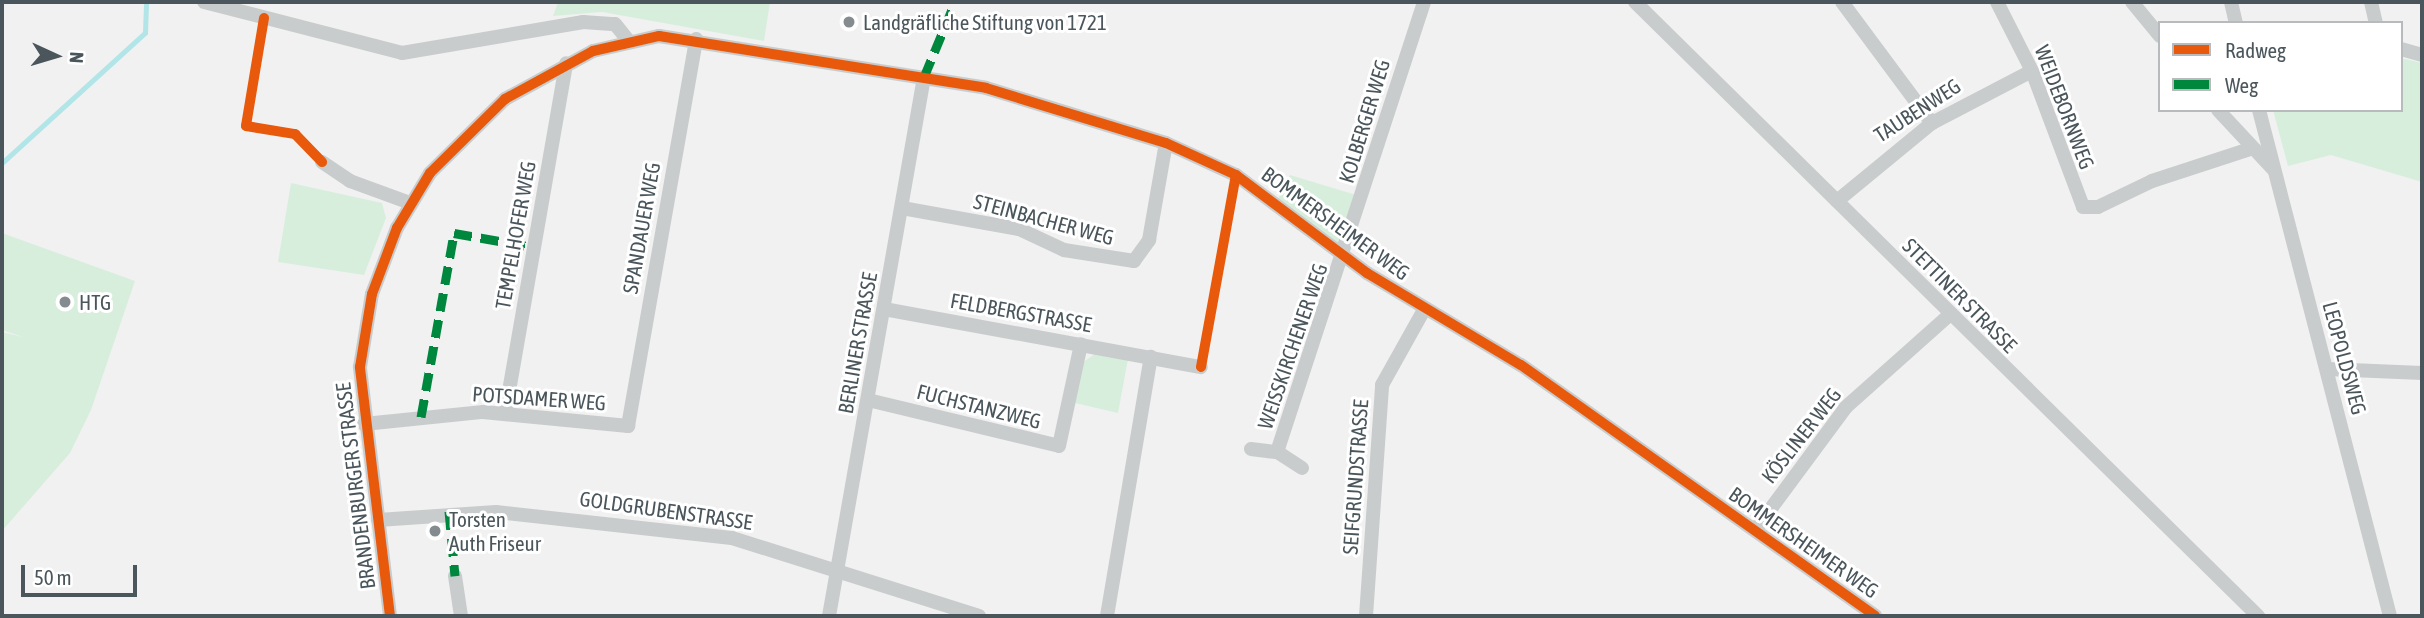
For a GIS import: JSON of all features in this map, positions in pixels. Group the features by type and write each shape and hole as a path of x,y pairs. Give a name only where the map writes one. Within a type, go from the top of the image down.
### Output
{"street":[{"path":"204,2 402,53 583,22 615,24 628,40"},
{"name":"KOLBERGER WEG","path":"1346,254 1424,2"},
{"name":"STETTINER STRASSE","path":"1635,2 1837,201 1948,316 2258,616"},
{"path":"1842,2 1932,123"},
{"name":"WEIDEBORNWEG","path":"1997,2 2032,71 2079,203 2089,208 2105,204 2163,177 2250,149"},
{"path":"2132,2 2158,34"},
{"path":"2231,2 2236,21"},
{"path":"2371,2 2376,21"},
{"name":"BRANDENBURGER STRASSE","path":"390,616 363,424 360,367 369,307 410,203 477,123 566,63 628,40 696,39"},
{"name":"BOMMERSHEIMER WEG","path":"696,39 924,76 1034,100 1166,143 1236,176 1424,310 1521,365 1875,616"},
{"name":"SPANDAUER WEG","path":"628,426 696,39"},
{"path":"2403,50 2422,55"},
{"name":"TEMPELHOFER WEG","path":"505,414 566,63"},
{"name":"TAUBENWEG","path":"1837,201 1932,123 2032,71"},
{"name":"BERLINER STRASSE","path":"829,616 924,76"},
{"path":"2220,112 2250,149 2274,170"},
{"name":"LEOPOLDSWEG","path":"2260,112 2390,616"},
{"name":"STEINBACHER WEG","path":"902,208 1019,229 1064,250 1134,261 1149,240 1166,143"},
{"path":"322,162 350,181 410,203"},
{"name":"WEISSKIRCHENER WEG","path":"1278,453 1346,254"},
{"name":"FELDBERGSTRASSE","path":"884,309 1201,367"},
{"name":"SEIFGRUNDSTRASSE","path":"1366,616 1382,385 1424,310"},
{"name":"KÖSLINER WEG","path":"1755,530 1846,407 1948,316"},
{"name":"FUCHSTANZWEG","path":"868,400 1059,446 1081,344"},
{"path":"1107,616 1151,358"},
{"path":"2327,369 2422,373"},
{"name":"POTSDAMER WEG","path":"363,424 505,414 628,426"},
{"name":"WEISSKIRCHENER WEG","path":"1251,449 1278,453 1303,468"},
{"name":"GOLDGRUBENSTRASSE","path":"378,520 470,510 620,523 747,541 979,616"},
{"path":"455,576 461,616"}],"green space":[{"path":"558,2 770,2 764,41 602,12 553,16"},
{"path":"2403,58 2422,63 2422,182 2331,155 2288,166 2274,112 2403,112"},
{"path":"1290,175 1363,197 1346,254 1275,205"},
{"path":"291,183 382,203 386,218 364,275 278,262"},
{"name":"HTG","path":"2,233 135,281 91,410 70,453 2,531 2,332 23,337 2,330"},
{"path":"1096,353 1128,359 1118,413 1075,403 1082,363"}],"waterway":[{"path":"2,163 145,33 146,2"}],"marked path":[{"path":"924,77 955,2"},
{"path":"421,417 454,233 533,247"},
{"path":"449,511 455,576"}],"cycle path":[{"path":"264,18 246,126 295,134 322,162"},
{"path":"390,616 360,367 372,294 397,228 430,173 505,99 593,51 659,36 986,88 1166,143 1236,175 1367,273 1521,365 1875,616"},
{"path":"1201,367 1236,175"}],"place":[{"name":"Landgräfliche Stiftung von 1721","path":"849,22"},
{"name":"HTG","path":"65,302"},
{"name":"Torsten Auth Friseur","path":"435,531"}]}
